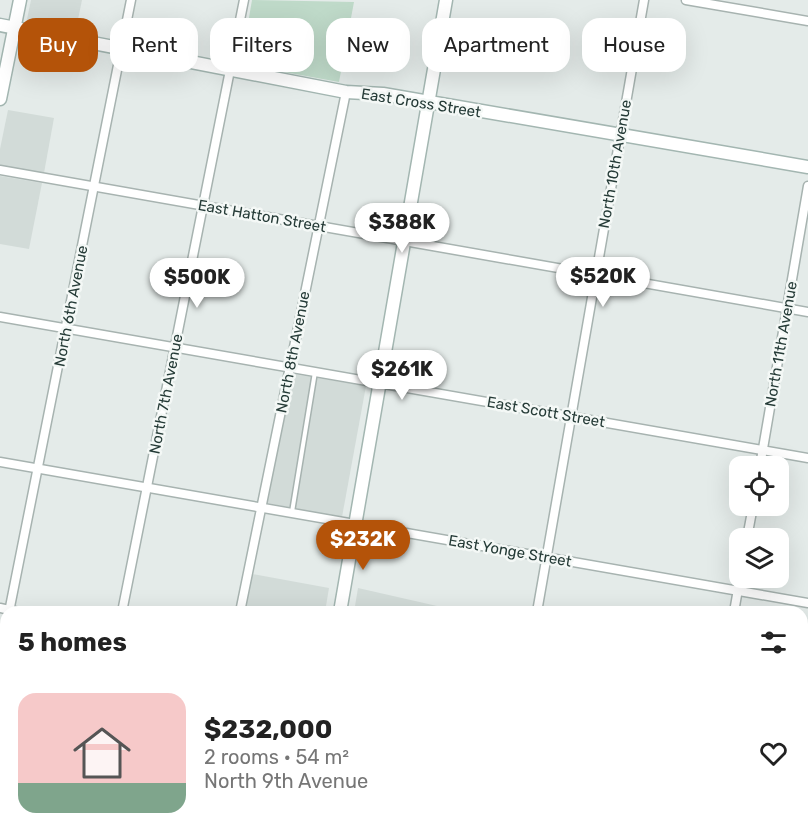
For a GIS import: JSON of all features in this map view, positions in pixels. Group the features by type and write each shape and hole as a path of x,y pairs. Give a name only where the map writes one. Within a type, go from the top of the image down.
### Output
{"street":[{"path":"0,99 20,0"},
{"name":"North 6th Avenue","path":"128,18 131,0"},
{"name":"North 7th Avenue","path":"241,18 244,0"},
{"path":"341,606 446,0"},
{"name":"North 10th Avenue","path":"538,606 644,0"},
{"path":"686,0 808,21"},
{"name":"East Cross Street","path":"0,25 110,46"},
{"name":"North 6th Avenue","path":"7,606 117,72"},
{"name":"North 7th Avenue","path":"123,606 231,72"},
{"name":"East Cross Street","path":"236,72 346,92 383,94 808,167"},
{"name":"North 8th Avenue","path":"241,606 346,92"},
{"name":"East Hatton Street","path":"0,170 808,312"},
{"name":"North 11th Avenue","path":"762,456 808,186"},
{"name":"East Scott Street","path":"0,317 808,458"},
{"name":"East Yonge Street","path":"0,462 808,603"},
{"path":"735,606 738,588"}],"lane":[{"path":"291,513 315,372"}],"shaded area":[{"path":"31,0 82,0 78,18 27,18"},
{"path":"8,110 54,118 44,173 0,165 0,149"},
{"path":"0,176 42,183 29,249 0,244"},
{"path":"293,374 366,386 342,517 267,503"},
{"path":"252,574 329,588 326,606 246,606"},
{"path":"358,588 437,606 355,606"}],"green space":[{"path":"252,0 354,2 351,18 326,18 326,72 341,72 339,82 285,72 314,72 314,18 249,18"}]}
